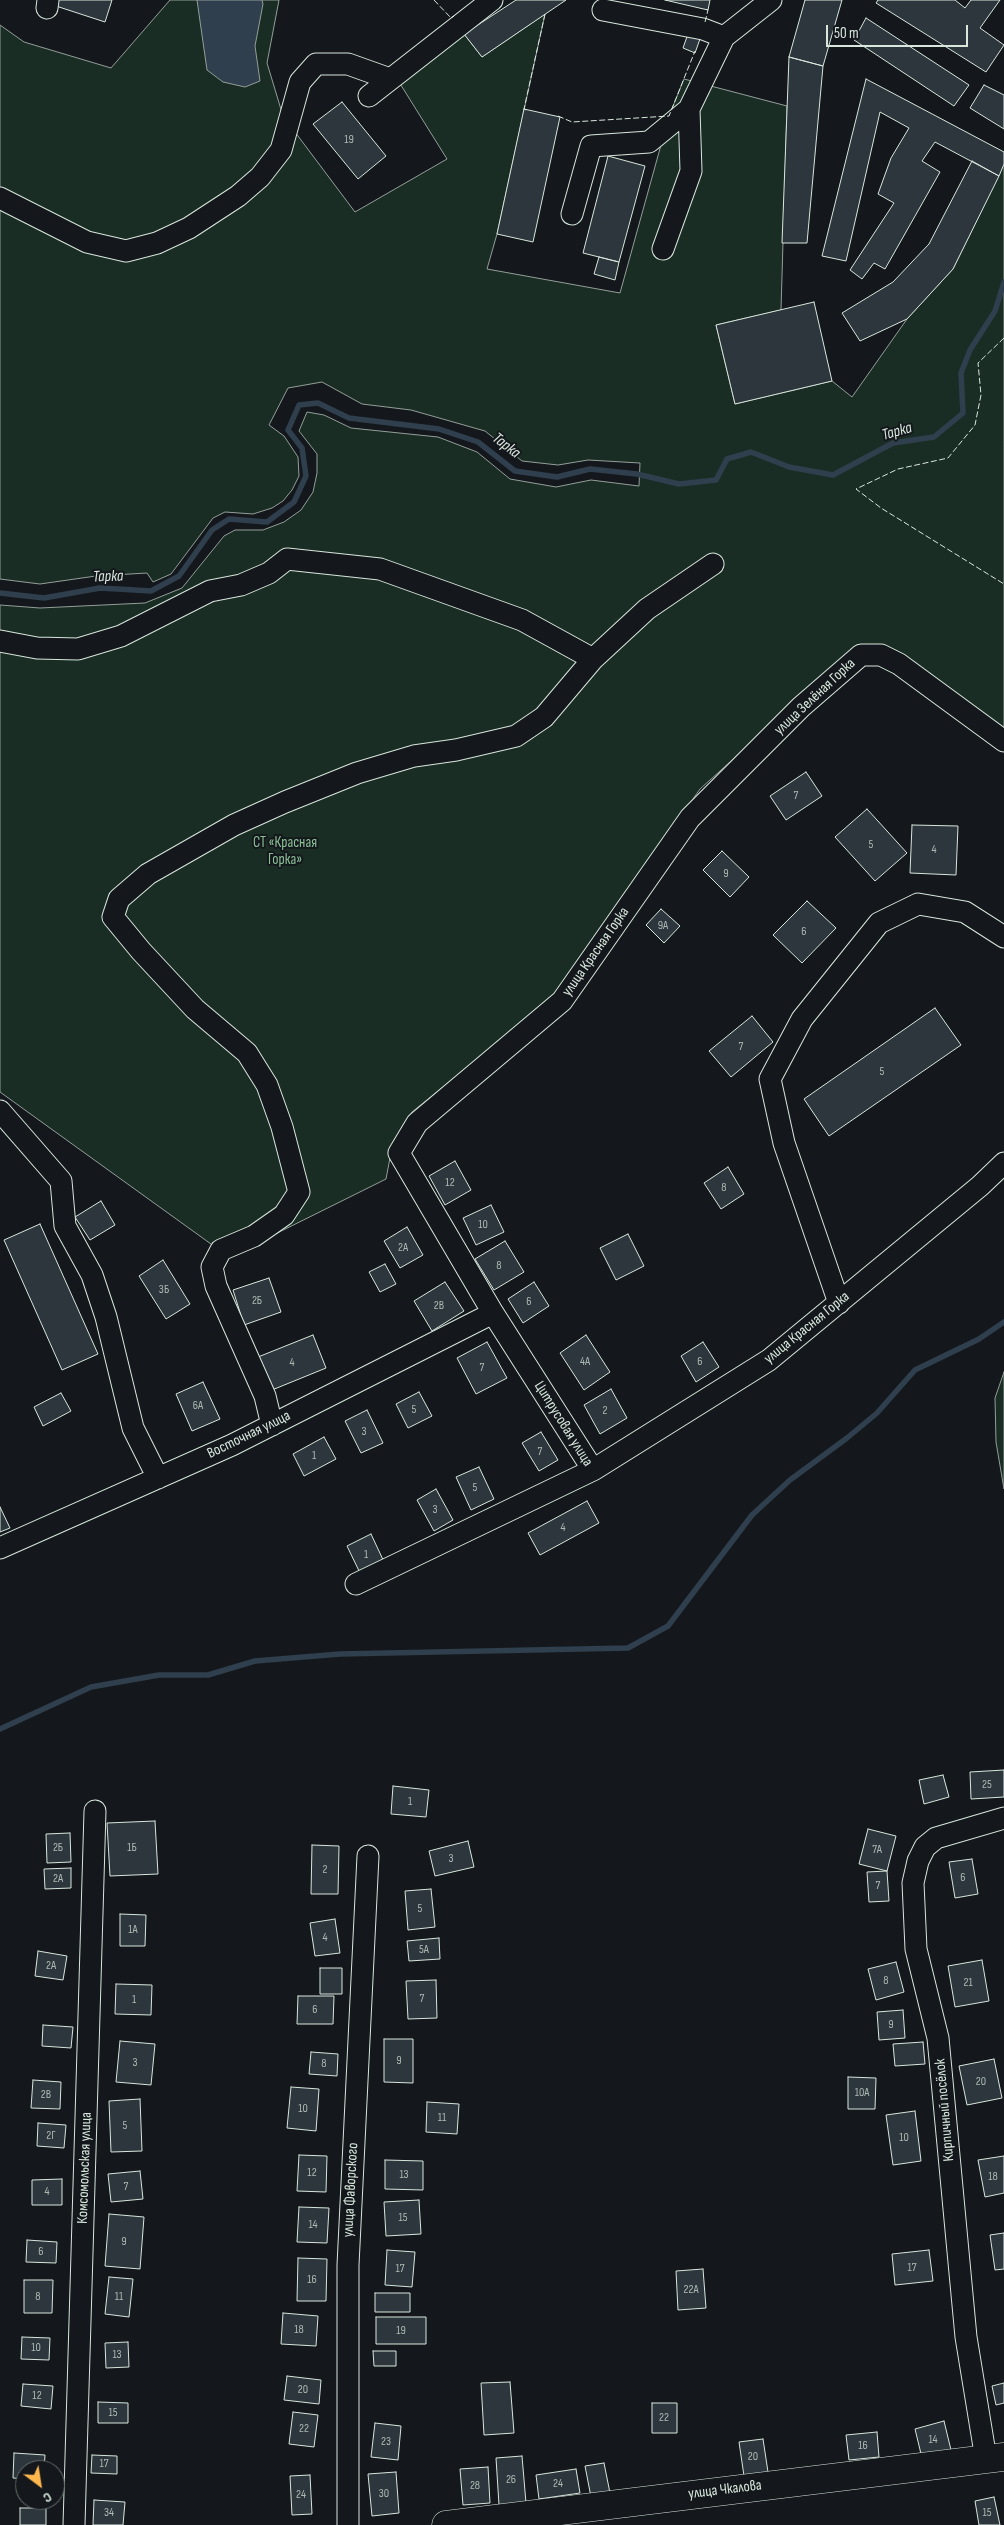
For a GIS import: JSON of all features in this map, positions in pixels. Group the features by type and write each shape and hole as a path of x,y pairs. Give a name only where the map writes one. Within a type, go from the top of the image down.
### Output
{"main road":[{"name":"улица Чкалова","path":"446,2525 997,2457"}],"street":[{"path":"369,96 492,0"},
{"path":"572,214 591,146 649,142 689,108 724,37 771,0"},
{"path":"603,10 703,29 724,37"},
{"path":"0,198 87,242 126,251 157,243 189,228 238,196 260,176 280,150 300,82 316,64 348,64 390,79"},
{"path":"663,249 691,171 689,108"},
{"path":"0,641 37,648 78,649 121,636 210,590 241,585 268,573 287,559 380,569 522,620 593,660"},
{"path":"272,1425 265,1396 216,1286 212,1267 221,1250 254,1236 284,1215 299,1192 287,1146 267,1085 247,1053 195,1009 113,918 119,899 148,874 234,825 303,795 357,773 414,756 456,750 516,736 544,717 593,660 647,609 713,564"},
{"name":"улица Зелёная Горка","path":"690,818 801,706 861,655 881,655 899,664 1004,741"},
{"name":"улица Красная Горка","path":"399,1153 417,1123 562,1001 690,818"},
{"path":"839,1303 784,1143 770,1079 802,1018 879,922 918,904 965,912 1004,937"},
{"path":"0,1111 62,1181 64,1226 92,1275 106,1318 133,1428 158,1478"},
{"name":"Цитрусовая улица","path":"356,1584 593,1470 493,1313 399,1153"},
{"name":"улица Красная Горка","path":"593,1470 769,1360 1004,1163"},
{"name":"Восточная улица","path":"0,1548 272,1425 493,1313"},
{"name":"Комсомольская улица","path":"74,2525 95,1811"},
{"name":"Кирпичный посёлок","path":"997,2457 985,2453 966,2337 938,2038 916,1949 913,1883 918,1861 925,1848 936,1838 1004,1818"},
{"name":"улица Фаворского","path":"348,2525 348,2264 368,1856"}],"green space":[{"name":"СТ «Красная Горка»","path":"170,0 279,0 267,63 283,116 355,212 447,159 399,82 464,34 482,57 545,14 497,234 487,269 620,293 669,116 684,79 787,106 781,310 716,325 735,404 832,381 852,397 907,319 953,269 1004,164 1004,731 883,647 830,672 700,789 551,1000 412,1112 393,1142 386,1179 229,1257 0,1092 0,605 40,608 145,603 182,588 224,536 235,530 263,530 284,522 301,510 313,492 317,473 317,454 299,431 307,412 324,415 351,428 438,437 477,452 510,479 556,487 591,480 639,486 640,463 588,460 558,465 522,461 485,431 411,410 362,404 322,382 288,388 269,425 284,436 298,457 299,476 292,490 283,501 272,508 253,514 225,512 213,518 171,574 153,582 147,573 96,576 40,584 0,579 0,25 24,42 111,68"},
{"path":"1004,1372 1004,1489 996,1442 995,1398"}],"water":[{"path":"197,0 262,0 263,4 255,46 260,81 245,87 223,82 207,70"}],"building":[{"path":"58,0 112,0 105,22 56,6"},
{"path":"516,0 566,0 482,57 464,34"},
{"path":"665,0 710,0 708,10"},
{"path":"805,0 842,0 823,66 789,57"},
{"path":"878,0 955,0 965,8 971,0 1000,0 980,28 1004,45 986,72 876,3"},
{"path":"866,18 969,85 954,106 854,40"},
{"path":"689,31 701,36 695,53 683,48"},
{"path":"789,57 823,66 807,243 782,243"},
{"path":"866,79 1004,152 1004,164 999,176 935,142 922,161 940,172 885,269 874,263 862,279 850,270 894,203 878,194 891,158 909,128 880,112 846,261 822,256"},
{"path":"984,85 1004,95 1004,129 970,108"},
{"path":"342,102 386,156 358,179 313,124"},
{"path":"524,109 560,117 533,242 497,234"},
{"path":"608,156 645,166 619,262 583,253"},
{"path":"972,161 999,176 953,269 907,319 860,341 842,313 893,282 929,244"},
{"path":"599,257 619,262 615,280 594,274"},
{"path":"814,302 832,381 735,404 716,325"},
{"path":"806,772 822,796 786,820 770,796"},
{"path":"867,809 907,853 875,881 835,837"},
{"path":"912,825 958,826 956,875 910,873"},
{"path":"722,851 749,877 730,897 703,870"},
{"path":"807,901 836,928 802,963 773,935"},
{"path":"661,909 680,926 664,943 646,925"},
{"path":"935,1008 961,1045 829,1136 804,1099"},
{"path":"752,1016 773,1042 731,1077 709,1051"},
{"path":"455,1161 471,1190 445,1205 429,1176"},
{"path":"728,1167 744,1194 721,1209 704,1183"},
{"path":"101,1201 115,1225 90,1240 75,1217"},
{"path":"491,1205 504,1232 476,1245 463,1218"},
{"path":"40,1224 98,1354 62,1370 4,1240"},
{"path":"407,1227 423,1255 400,1268 384,1241"},
{"path":"628,1234 644,1266 616,1280 600,1248"},
{"path":"505,1241 524,1272 494,1290 475,1259"},
{"path":"163,1260 190,1304 166,1319 139,1276"},
{"path":"385,1264 396,1284 380,1292 369,1272"},
{"path":"269,1278 281,1312 244,1325 233,1290"},
{"path":"445,1282 464,1311 432,1331 414,1301"},
{"path":"534,1282 549,1306 523,1323 508,1299"},
{"path":"313,1335 326,1368 272,1390 258,1357"},
{"path":"586,1335 610,1372 584,1390 560,1353"},
{"path":"487,1342 507,1378 476,1394 457,1358"},
{"path":"703,1342 719,1367 696,1382 681,1356"},
{"path":"203,1382 220,1419 192,1431 176,1394"},
{"path":"611,1389 627,1418 600,1434 584,1405"},
{"path":"419,1392 432,1416 408,1428 396,1404"},
{"path":"61,1393 71,1411 43,1426 34,1407"},
{"path":"367,1410 383,1443 361,1453 345,1421"},
{"path":"541,1432 558,1460 539,1471 522,1443"},
{"path":"324,1437 336,1459 304,1476 293,1454"},
{"path":"479,1467 494,1499 471,1510 456,1477"},
{"path":"436,1489 453,1520 434,1531 417,1500"},
{"path":"587,1501 599,1523 540,1555 528,1533"},
{"path":"0,1507 10,1528 0,1532"},
{"path":"371,1534 385,1564 361,1575 347,1546"},
{"path":"1004,1770 1004,1797 971,1799 970,1772"},
{"path":"943,1775 949,1797 924,1804 919,1780"},
{"path":"393,1786 429,1790 426,1817 391,1814"},
{"path":"155,1821 158,1874 110,1876 107,1823"},
{"path":"868,1829 896,1836 887,1871 859,1864"},
{"path":"70,1833 71,1862 47,1863 46,1834"},
{"path":"468,1841 474,1867 435,1876 429,1851"},
{"path":"312,1845 339,1846 338,1894 311,1894"},
{"path":"972,1859 978,1894 955,1898 949,1862"},
{"path":"71,1868 71,1888 45,1889 44,1869"},
{"path":"887,1871 889,1901 869,1902 867,1872"},
{"path":"431,1889 435,1927 408,1930 405,1891"},
{"path":"120,1914 146,1915 145,1946 120,1946"},
{"path":"335,1919 340,1953 315,1956 310,1923"},
{"path":"439,1938 440,1959 409,1961 407,1941"},
{"path":"38,1951 67,1956 63,1980 35,1976"},
{"path":"982,1960 989,2001 955,2007 948,1966"},
{"path":"896,1962 904,1992 876,2000 868,1969"},
{"path":"320,1968 342,1968 342,1994 320,1994"},
{"path":"436,1980 437,2018 408,2019 406,1981"},
{"path":"116,1984 152,1985 151,2015 115,2014"},
{"path":"298,1996 334,1996 333,2024 297,2024"},
{"path":"903,2010 905,2038 879,2040 877,2012"},
{"path":"43,2025 73,2027 71,2048 42,2046"},
{"path":"384,2039 413,2039 413,2083 384,2082"},
{"path":"120,2041 155,2044 151,2085 116,2082"},
{"path":"923,2042 925,2064 895,2066 893,2044"},
{"path":"311,2052 338,2054 337,2076 309,2074"},
{"path":"994,2059 1002,2098 967,2105 959,2066"},
{"path":"848,2077 876,2078 875,2109 848,2109"},
{"path":"33,2080 61,2082 60,2109 31,2108"},
{"path":"291,2087 319,2089 316,2131 287,2128"},
{"path":"140,2099 142,2151 111,2152 109,2101"},
{"path":"427,2102 459,2104 457,2134 426,2132"},
{"path":"915,2111 921,2161 893,2165 886,2115"},
{"path":"38,2123 66,2125 64,2148 37,2146"},
{"path":"299,2155 327,2156 326,2192 297,2191"},
{"path":"1004,2156 1004,2193 985,2197 978,2160"},
{"path":"385,2160 423,2161 423,2190 385,2189"},
{"path":"140,2171 143,2199 111,2202 108,2174"},
{"path":"62,2179 62,2205 32,2205 32,2180"},
{"path":"419,2200 421,2234 386,2236 384,2202"},
{"path":"299,2207 329,2208 327,2243 297,2242"},
{"path":"109,2214 144,2217 140,2269 105,2266"},
{"path":"1004,2233 1004,2269 995,2270 990,2235"},
{"path":"27,2240 57,2242 56,2263 26,2262"},
{"path":"387,2250 415,2252 412,2287 385,2285"},
{"path":"929,2250 933,2281 895,2285 892,2254"},
{"path":"298,2258 327,2259 326,2301 297,2301"},
{"path":"703,2269 706,2308 678,2310 676,2271"},
{"path":"109,2277 133,2279 129,2317 105,2314"},
{"path":"24,2280 53,2280 52,2313 24,2313"},
{"path":"375,2293 410,2293 410,2312 375,2312"},
{"path":"283,2313 318,2316 316,2346 281,2344"},
{"path":"376,2317 426,2317 426,2344 376,2344"},
{"path":"22,2337 50,2338 49,2360 21,2359"},
{"path":"128,2342 129,2367 106,2368 105,2343"},
{"path":"373,2351 396,2351 396,2366 374,2366"},
{"path":"287,2376 321,2380 319,2404 284,2400"},
{"path":"510,2382 514,2433 484,2435 481,2383"},
{"path":"1004,2383 1004,2403 996,2405 992,2386"},
{"path":"23,2384 53,2386 51,2409 21,2406"},
{"path":"98,2402 128,2403 128,2423 98,2423"},
{"path":"652,2403 677,2403 677,2433 652,2433"},
{"path":"293,2412 318,2415 314,2447 289,2444"},
{"path":"944,2421 951,2450 922,2458 915,2429"},
{"path":"375,2423 401,2426 398,2460 371,2457"},
{"path":"877,2432 879,2457 849,2460 846,2435"},
{"path":"763,2439 768,2472 744,2476 739,2442"},
{"path":"14,2453 45,2455 45,2460 15,2460 15,2478 13,2478"},
{"path":"92,2455 117,2456 117,2474 91,2473"},
{"path":"522,2456 526,2503 499,2505 496,2458"},
{"path":"604,2463 610,2493 591,2497 585,2466"},
{"path":"488,2467 490,2503 463,2505 460,2469"},
{"path":"576,2469 580,2493 539,2499 536,2475"},
{"path":"396,2472 399,2513 372,2516 368,2474"},
{"path":"310,2475 312,2514 292,2515 290,2476"},
{"path":"994,2497 1000,2525 979,2525 975,2501"},
{"path":"94,2500 125,2502 123,2525 93,2525"},
{"path":"20,2510 46,2510 46,2525 20,2525"}],"waterway":[{"name":"Тарка","path":"0,593 44,598 100,588 151,591 179,576 212,530 229,519 267,522 294,502 306,476 302,448 288,430 299,405 318,403 349,418 439,429 478,442 515,471 557,477 590,469 637,474 679,484 716,480 727,459 751,452 789,467 833,475 893,443 934,437 963,413 961,373 970,350 995,311 1004,282"},
{"path":"0,1729 91,1687 159,1675 208,1675 255,1661 340,1654 628,1648 668,1626 752,1515 790,1480 847,1438 877,1413 915,1370 979,1339 1004,1322"}],"fence":[{"path":"434,0 451,18 454,16"},
{"path":"705,9 708,10 705,22"},
{"path":"526,110 524,109 545,14 547,13"},
{"path":"558,116 572,122 669,116 695,51"},
{"path":"1004,338 978,363 981,395 975,425 948,458 898,469 856,489 881,508 1004,584"}]}
